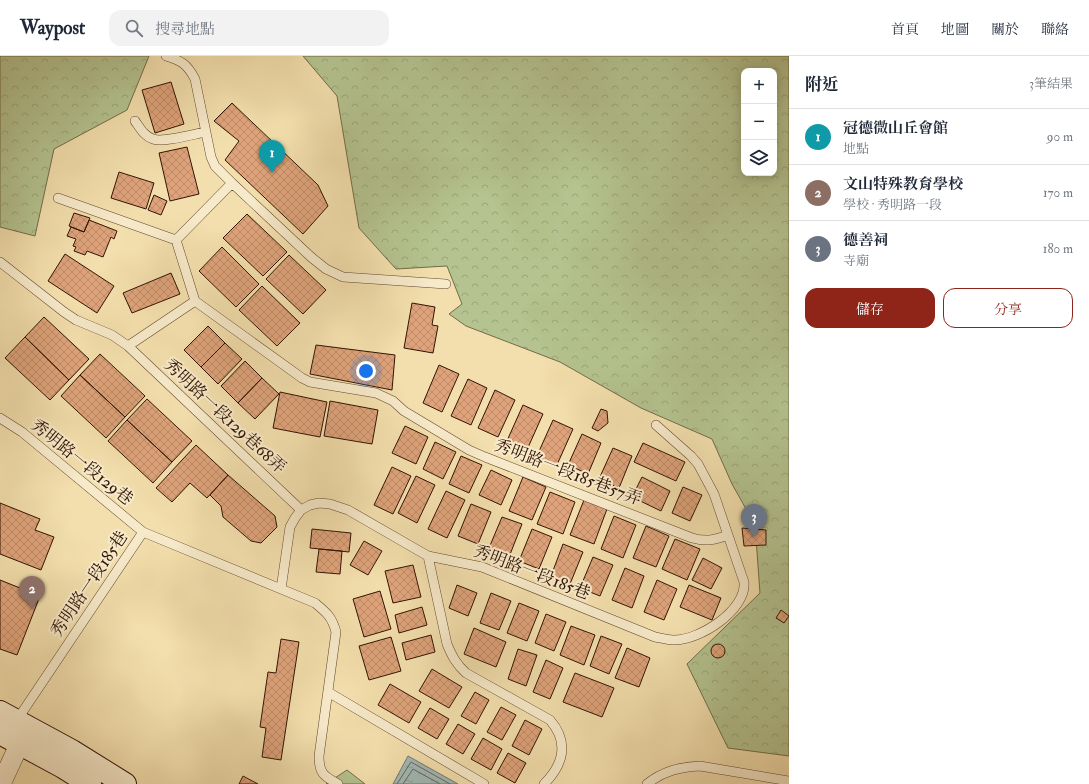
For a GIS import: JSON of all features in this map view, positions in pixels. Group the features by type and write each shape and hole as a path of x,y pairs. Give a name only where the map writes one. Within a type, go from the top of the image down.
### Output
{"main road":[{"path":"9,716 72,751 126,784"},
{"path":"0,733 90,784"}],"street":[{"path":"2,784 20,743"}],"lane":[{"path":"166,56 180,61 189,68 195,79 211,157 215,166 311,257 326,269 343,277 446,284"},
{"path":"135,121 143,133 152,139 160,141 206,132"},
{"path":"176,240 232,183"},
{"path":"58,198 176,240"},
{"path":"0,262 76,320 112,335 128,346 195,301 176,240"},
{"name":"秀明路一段185巷57弄","path":"195,301 302,378 310,382 376,393 393,401 404,411 469,450 685,535 703,541 728,535"},
{"name":"秀明路一段129巷68弄","path":"128,346 301,510"},
{"name":"秀明路一段129巷","path":"0,418 22,432 143,532"},
{"name":"秀明路一段185巷","path":"301,510 310,505 319,503 330,504 348,510 428,556 482,568 655,637 673,640 686,638 693,636 721,621 732,610 742,595 744,582 714,494 698,464 656,425"},
{"path":"281,589 290,527 301,510"},
{"name":"秀明路一段185巷","path":"9,716 143,532 315,603 327,612 334,622 336,632 319,756 319,767 325,777 338,784"},
{"path":"428,556 448,644 457,665 466,673 550,720 556,727 562,739 562,750 557,766 550,778 544,784"},
{"path":"328,692 484,784"},
{"path":"647,784 663,773 687,766 700,766 789,782"}],"green space":[{"path":"0,56 149,56 127,110 54,149 35,236 0,227"},
{"path":"303,56 789,56 789,756 728,748 687,664 760,593 755,525 732,484 712,439 641,408 560,362 466,326 449,314 462,304 447,266 396,269 359,228 337,96"},
{"path":"347,770 365,784 326,784"}],"water":[{"path":"408,756 458,784 393,784"}],"building":[{"path":"171,82 184,124 155,133 142,90"},
{"path":"232,103 318,185 328,206 303,234 225,160 239,141 214,121"},
{"path":"187,147 199,194 170,201 159,153"},
{"path":"119,172 154,183 146,209 111,198"},
{"path":"154,195 167,201 161,215 148,210"},
{"path":"74,213 90,218 84,232 69,226"},
{"path":"247,214 287,252 263,276 223,238"},
{"path":"89,220 117,231 114,239 111,237 103,257 87,251 85,255 74,251 76,247 73,246 76,239 67,236 71,227 84,232"},
{"path":"222,247 259,284 236,307 199,271"},
{"path":"65,254 114,286 97,313 48,281"},
{"path":"289,255 326,290 303,314 266,279"},
{"path":"171,273 180,294 132,313 123,293"},
{"path":"262,286 300,323 277,346 239,310"},
{"path":"412,303 435,307 432,325 438,326 433,353 404,348"},
{"path":"44,317 89,359 69,380 25,337"},
{"path":"208,326 225,343 201,367 184,350"},
{"path":"25,337 69,380 50,400 5,358"},
{"path":"225,343 242,359 218,384 201,367"},
{"path":"316,345 395,355 392,390 310,374"},
{"path":"100,354 145,396 125,417 80,375"},
{"path":"245,361 262,378 238,403 221,386"},
{"path":"439,365 459,374 442,412 423,403"},
{"path":"80,375 125,417 106,438 61,396"},
{"path":"262,378 279,394 255,419 238,403"},
{"path":"468,379 487,388 471,425 451,416"},
{"path":"495,390 515,400 498,437 478,428"},
{"path":"280,392 327,402 320,437 273,428"},
{"path":"147,399 192,441 172,462 127,420"},
{"path":"330,401 378,410 372,444 324,436"},
{"path":"523,405 543,414 526,452 506,443"},
{"path":"601,409 607,411 608,423 598,431 592,428"},
{"path":"127,420 172,462 153,483 108,441"},
{"path":"553,420 573,429 556,467 536,458"},
{"path":"405,426 428,437 416,464 392,453"},
{"path":"582,434 601,443 588,474 568,465"},
{"path":"435,442 456,452 443,479 423,469"},
{"path":"643,443 685,462 676,481 634,462"},
{"path":"196,445 228,475 207,498 190,483 172,502 156,488"},
{"path":"613,448 632,456 619,488 599,479"},
{"path":"461,456 482,465 469,493 449,484"},
{"path":"392,467 411,476 393,514 374,505"},
{"path":"491,470 512,480 501,505 479,495"},
{"path":"228,475 275,516 277,527 261,543 251,541 223,517 221,506 210,495"},
{"path":"416,476 435,485 417,523 398,513"},
{"path":"523,477 546,487 532,520 509,511"},
{"path":"642,477 670,491 661,511 632,497"},
{"path":"683,487 702,495 690,521 672,513"},
{"path":"446,491 465,500 447,538 428,529"},
{"path":"550,492 575,502 563,534 537,524"},
{"path":"584,500 607,509 594,544 570,535"},
{"path":"0,503 40,519 35,530 54,537 41,570 0,554"},
{"path":"471,504 491,512 478,544 458,536"},
{"path":"614,516 636,525 623,558 601,549"},
{"path":"502,517 522,524 509,557 489,548"},
{"path":"646,526 669,536 656,567 633,558"},
{"path":"742,528 766,530 766,545 744,546"},
{"path":"312,529 351,533 349,552 310,548"},
{"path":"532,529 552,537 539,569 519,561"},
{"path":"675,539 700,549 687,580 662,569"},
{"path":"364,541 382,551 368,575 350,565"},
{"path":"563,544 583,552 570,584 551,576"},
{"path":"319,549 342,551 340,574 316,572"},
{"path":"593,557 613,565 600,596 580,588"},
{"path":"703,558 722,568 711,589 692,580"},
{"path":"413,565 421,597 393,603 385,571"},
{"path":"625,568 644,576 632,608 612,600"},
{"path":"0,580 40,596 17,655 0,649"},
{"path":"657,580 677,589 664,620 644,612"},
{"path":"457,585 477,593 468,616 449,608"},
{"path":"689,585 721,598 712,620 680,607"},
{"path":"380,591 391,629 364,637 353,599"},
{"path":"491,593 511,601 499,630 480,623"},
{"path":"519,603 539,611 527,641 507,633"},
{"path":"422,607 427,625 399,633 395,615"},
{"path":"781,610 789,616 784,623 776,618"},
{"path":"546,614 566,622 554,651 535,643"},
{"path":"571,626 595,635 584,665 560,655"},
{"path":"474,628 506,642 496,667 464,654"},
{"path":"431,635 435,652 406,660 402,643"},
{"path":"601,636 622,644 609,674 590,666"},
{"path":"391,637 401,671 369,680 359,646"},
{"path":"281,639 299,642 281,760 262,757 266,728 260,727 268,672 276,673"},
{"path":"715,644 721,644 725,648 725,654 721,658 715,658 711,654 711,648"},
{"path":"627,648 650,658 639,687 615,678"},
{"path":"518,649 537,655 526,686 508,679"},
{"path":"546,660 563,668 550,699 533,692"},
{"path":"432,669 462,687 449,708 419,691"},
{"path":"575,673 614,688 602,717 563,702"},
{"path":"390,684 421,702 409,723 378,705"},
{"path":"475,692 489,700 476,724 461,716"},
{"path":"501,707 516,715 502,740 487,732"},
{"path":"430,708 449,719 437,739 418,728"},
{"path":"525,720 542,729 529,755 512,746"},
{"path":"458,724 475,734 463,754 446,744"},
{"path":"483,738 502,749 491,770 471,759"},
{"path":"508,753 526,763 515,783 497,773"},
{"path":"243,776 258,784 239,784"}],"place":[{"name":"冠德微山丘會館","path":"272,173"},
{"name":"德善祠","path":"754,537"},
{"name":"文山特殊教育學校","path":"32,609"}]}
